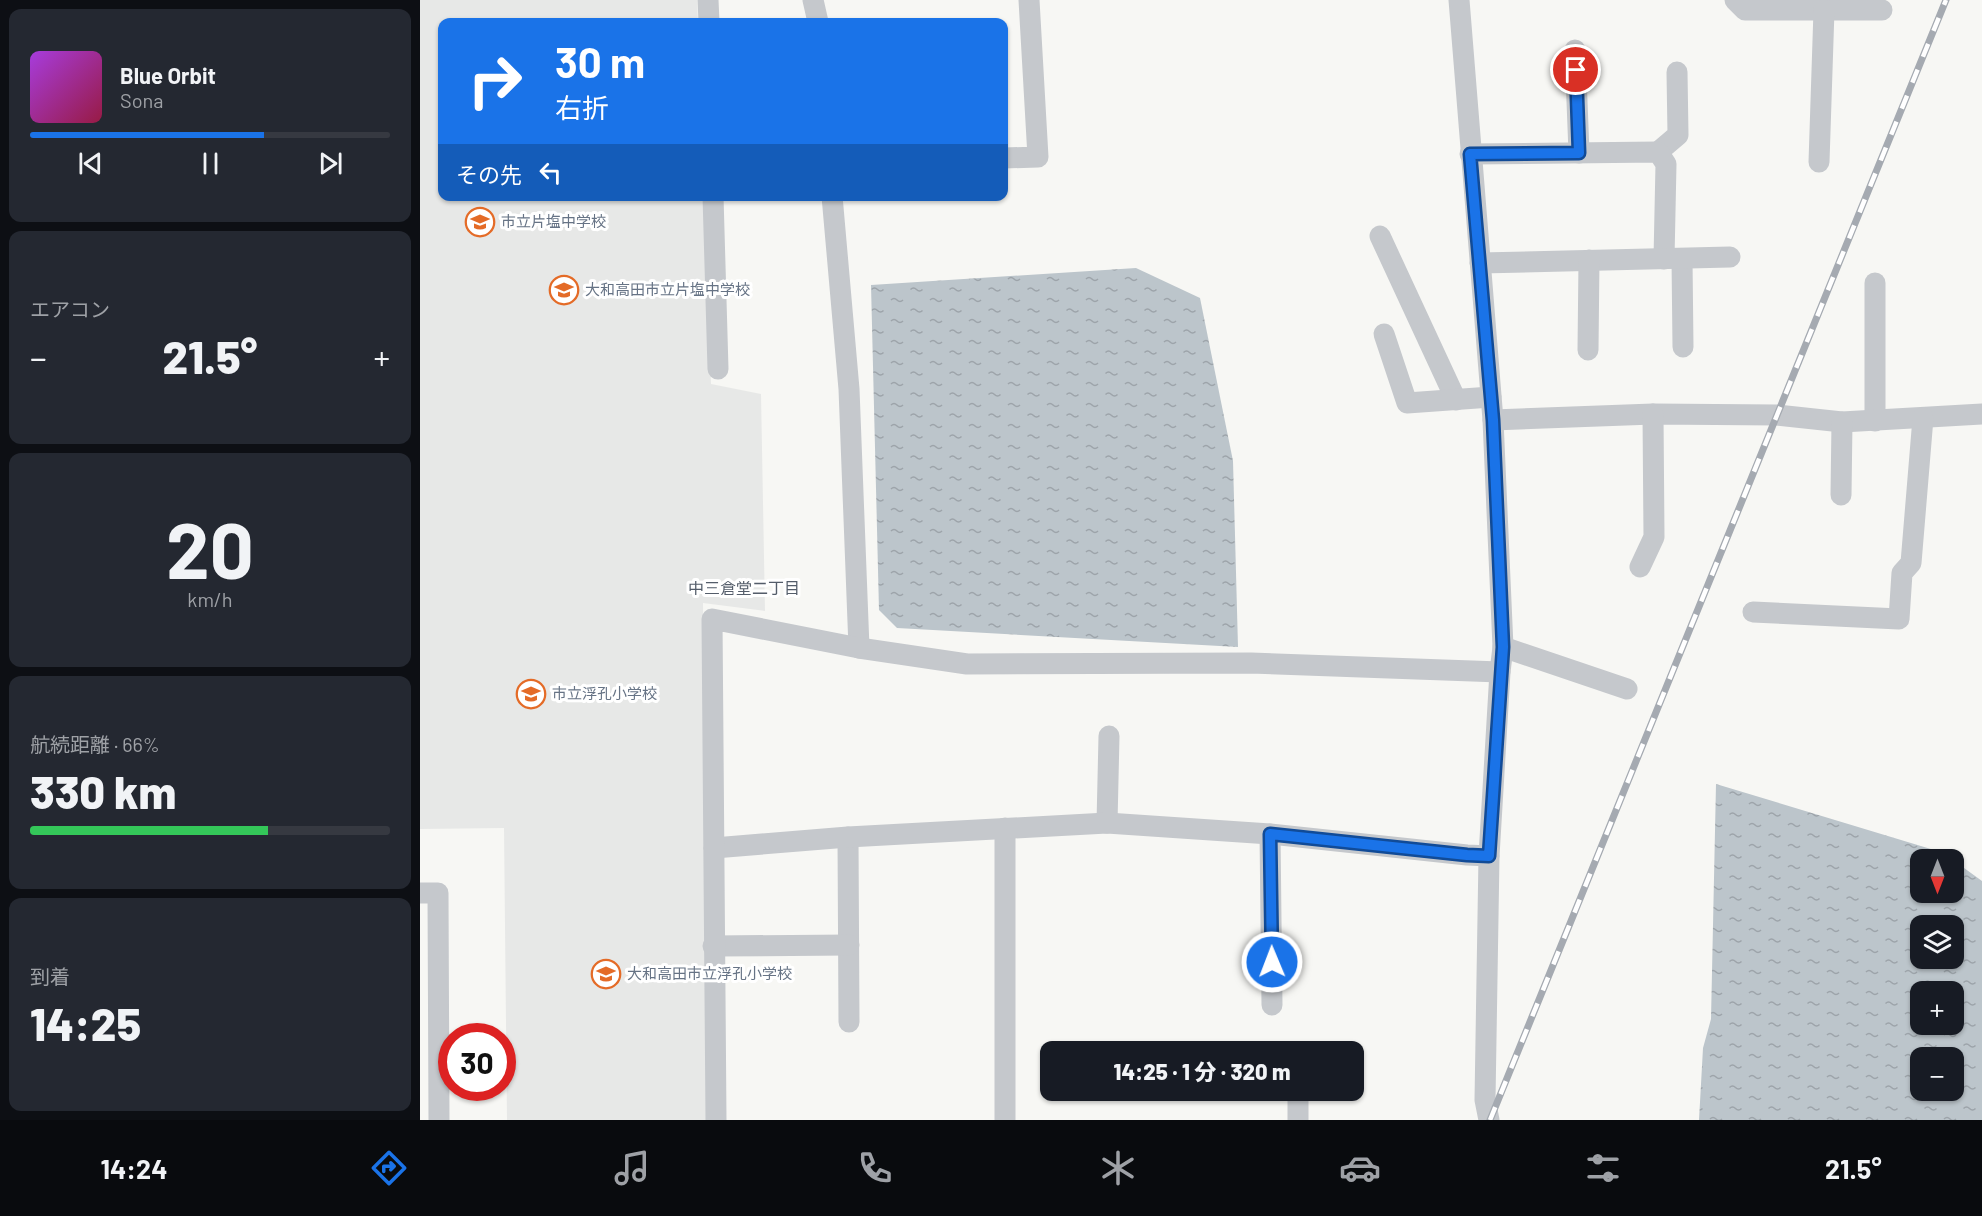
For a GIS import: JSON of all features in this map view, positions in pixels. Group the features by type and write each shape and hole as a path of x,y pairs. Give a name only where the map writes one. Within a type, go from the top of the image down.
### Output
{"street":[{"path":"708,0 709,18"},
{"path":"813,0 817,18"},
{"path":"1008,158 1038,157 1029,0"},
{"path":"1459,0 1493,420 1503,647 1489,856 1485,1100 1489,1120"},
{"path":"1736,0 1745,10 1882,10"},
{"path":"1819,162 1824,10"},
{"path":"1575,50 1579,153"},
{"path":"1470,154 1658,152 1678,135 1677,72"},
{"path":"1658,152 1666,164 1673,259 1683,347"},
{"path":"713,201 718,369"},
{"path":"832,201 849,389 859,648"},
{"path":"1380,236 1456,400"},
{"path":"1480,263 1730,257"},
{"path":"1588,350 1589,261"},
{"path":"1875,283 1875,421"},
{"path":"1384,334 1407,403 1491,397"},
{"path":"1493,420 1653,414 1777,415 1842,422 1982,414"},
{"path":"1640,567 1654,537 1653,414"},
{"path":"1753,612 1899,619 1902,573 1911,563 1923,418"},
{"path":"1841,495 1842,422"},
{"path":"716,1120 712,619 859,648 967,664 1251,663 1500,672"},
{"path":"1503,647 1627,689"},
{"path":"1107,823 1109,736"},
{"path":"714,848 848,837 1107,823 1270,834 1489,856"},
{"path":"1005,828 1005,1120"},
{"path":"1270,834 1272,1005"},
{"path":"848,837 849,1022"},
{"path":"420,893 438,893 439,1120"},
{"path":"713,946 849,945"},
{"path":"1298,1101 1298,1120"}],"shaded area":[{"path":"420,0 697,0 698,18 438,18 438,201 704,201 711,384 761,394 765,611 703,603 708,1120 507,1120 507,1101 516,1101 516,1023 506,1023 504,828 420,829"}],"water":[{"path":"1136,268 1200,298 1233,461 1238,647 897,628 879,610 871,285"},
{"path":"1716,784 1931,849 1910,849 1910,903 1964,903 1964,868 1982,881 1982,1120 1699,1120 1703,1048 1711,1019"}],"railway":[{"path":"1490,1120 1946,0"}],"place":[{"name":"市立片塩中学校","path":"480,222"},
{"name":"大和高田市立片塩中学校","path":"564,290"},
{"name":"市立浮孔小学校","path":"531,694"},
{"name":"大和高田市立浮孔小学校","path":"606,974"}],"district":[{"name":"中三倉堂二丁目","path":"744,588"}],"route":[{"path":"1272,962 1270,834 1489,856 1503,647 1493,420 1470,154 1579,153 1576,70"}]}
